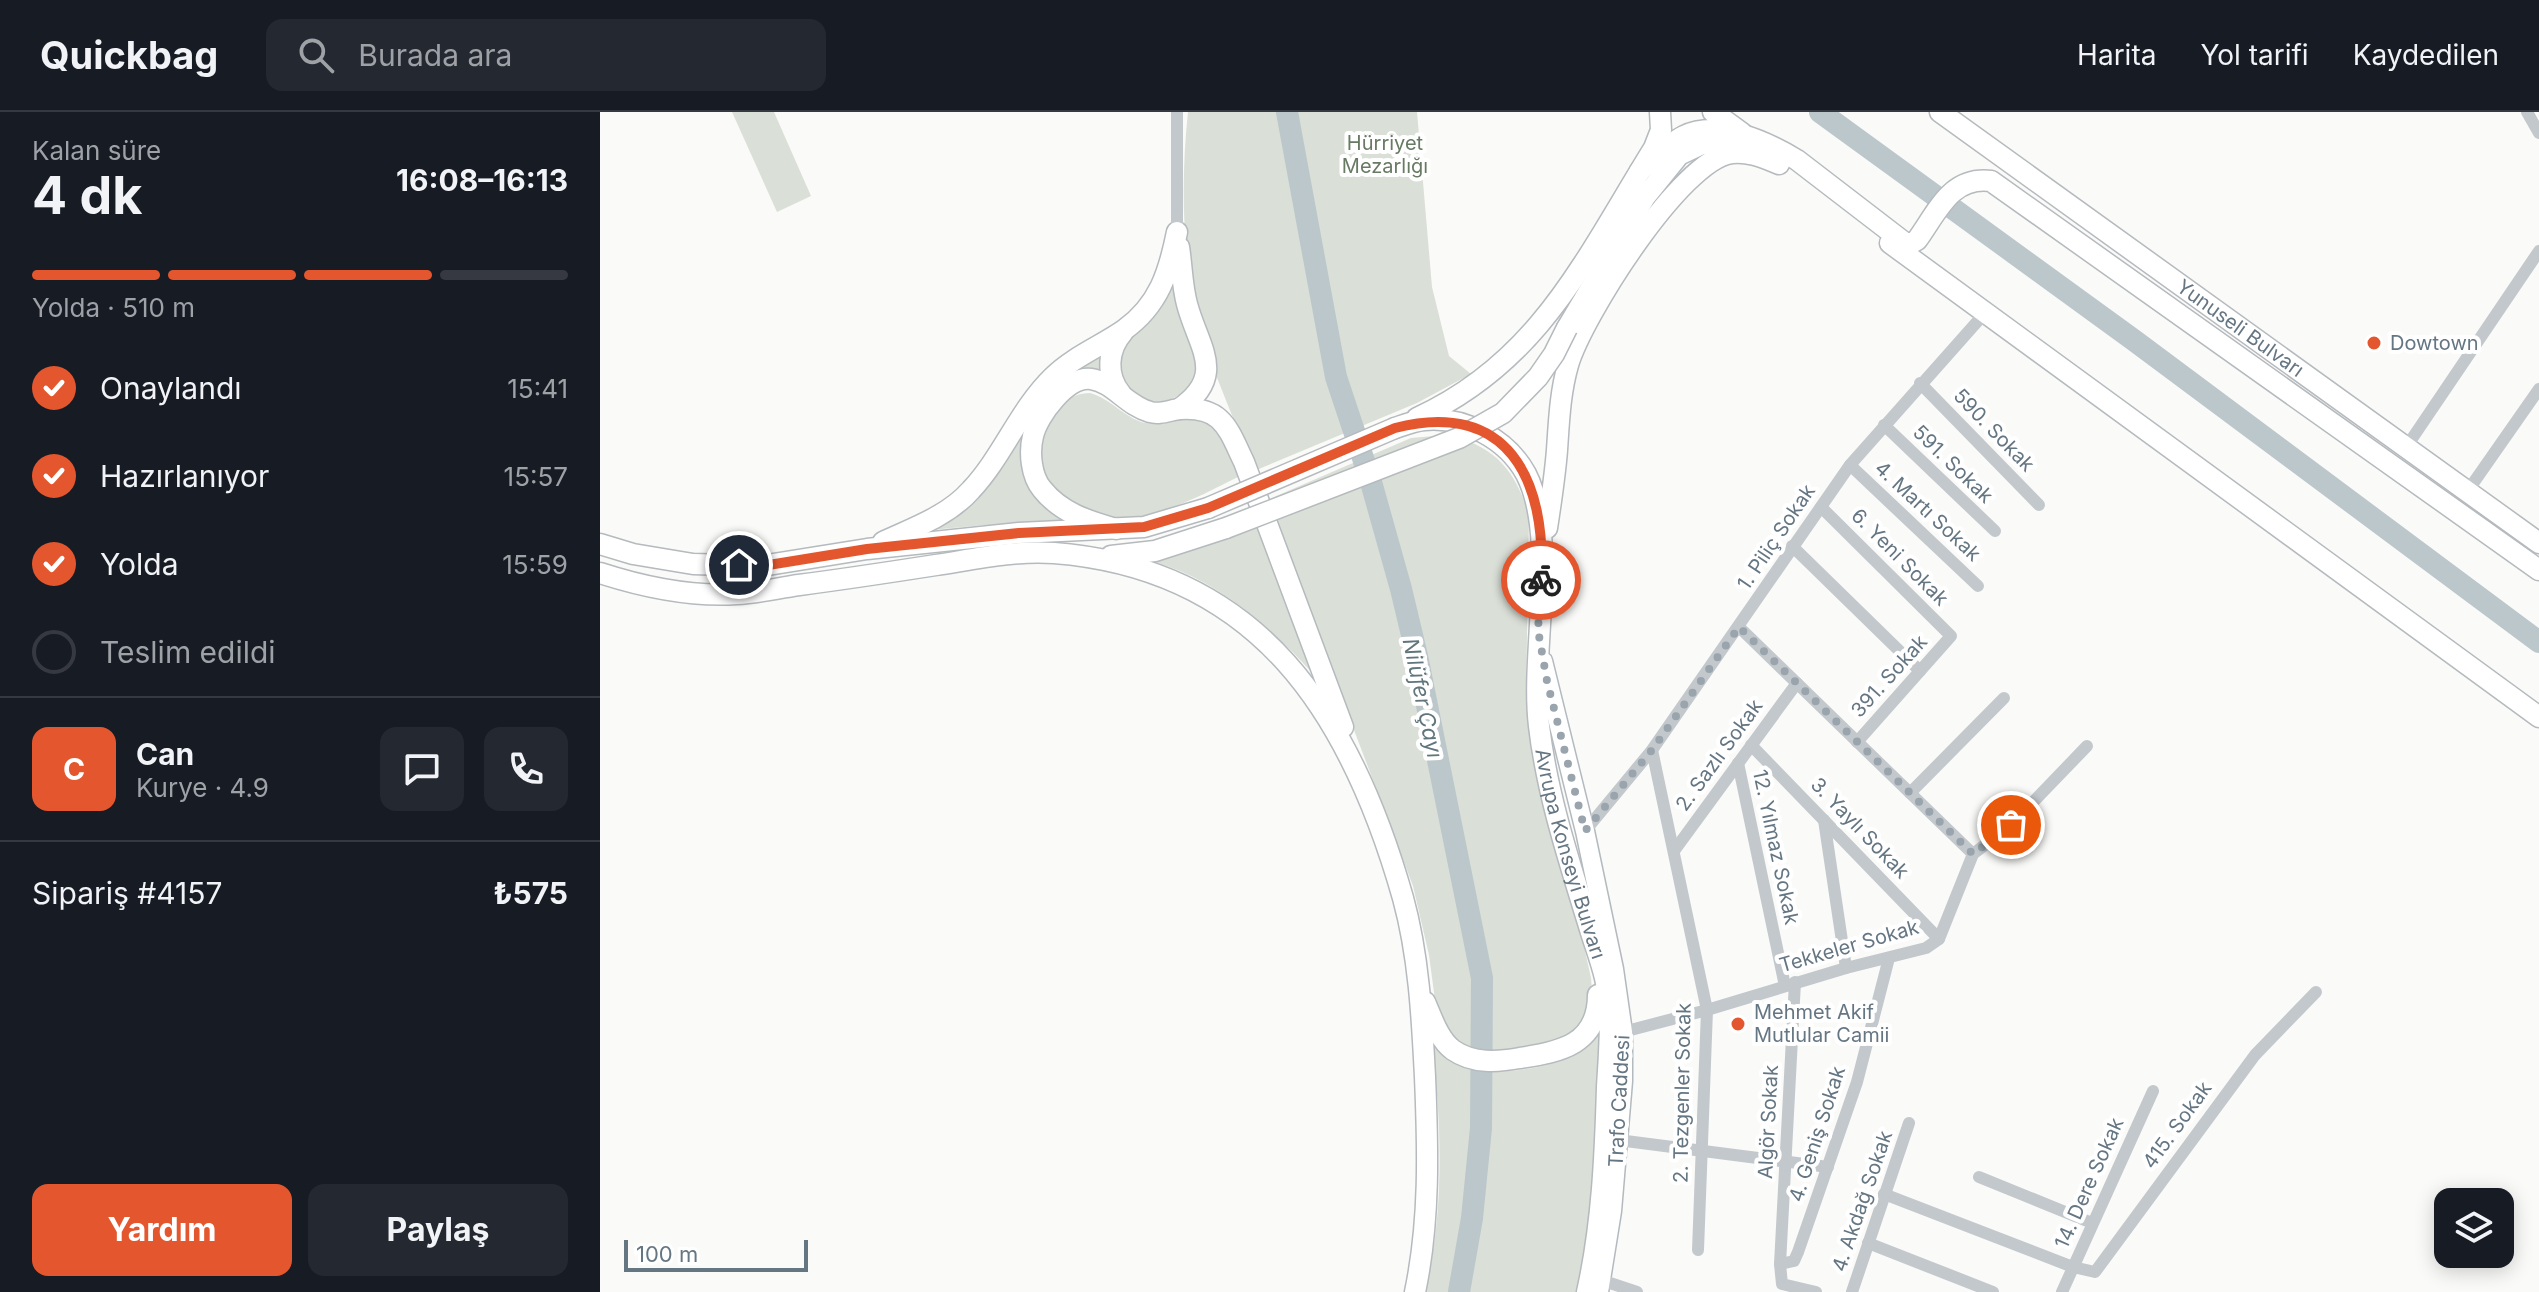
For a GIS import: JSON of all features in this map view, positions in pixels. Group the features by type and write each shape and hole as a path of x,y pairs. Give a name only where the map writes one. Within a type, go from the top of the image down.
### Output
{"main road":[{"path":"1395,428 1464,393 1505,362 1554,310 1654,148 1661,130 1660,112"},
{"path":"1713,112 1984,314 2539,717"},
{"path":"1944,115 1974,146 2006,189"},
{"name":"Yunuseli Bulvarı","path":"1944,115 2405,449 2538,541"},
{"path":"1640,171 1673,142 1688,134 1711,129 1748,137 1797,160 1905,243 1912,243 1956,186 1978,179 1991,181 2006,189"},
{"path":"1083,558 1155,551 1226,528 1459,438 1503,413 1538,377 1645,197 1679,155 1702,144 1724,143 1745,145 1770,153"},
{"path":"1542,572 1560,403 1568,364 1588,319 1649,227 1693,175 1730,153 1757,155 1792,169"},
{"name":"Yunuseli Bulvarı","path":"2006,189 2539,570"},
{"path":"1130,403 1117,389 1110,372 1112,351 1118,337 1152,303 1170,268 1177,232"},
{"path":"1177,232 1186,299 1203,345 1207,369 1196,396 1179,409"},
{"path":"867,549 941,515 970,491 995,459 1023,413 1054,376 1125,329"},
{"path":"1116,529 1082,519 1057,505 1039,487 1031,461 1033,435 1046,409 1070,384 1088,379 1103,383 1130,403 1151,413 1202,410 1216,415 1226,424 1244,462 1369,799 1404,900 1418,987 1429,1153 1423,1252 1415,1292"},
{"name":"Avrupa Konseyi Bulvarı","path":"600,544 633,554 693,564 762,566 867,549 1019,533 1144,527 1208,508 1395,428 1423,420 1479,430 1506,447 1522,468 1538,511 1542,572 1536,690 1539,727 1553,797 1606,980 1609,1038 1596,1288"},
{"path":"600,573 630,583 672,591 736,594 1003,554 1054,553 1147,570 1220,604 1252,627 1281,655 1326,716 1369,799"},
{"name":"Trafo Caddesi","path":"1538,630 1547,681 1585,831 1614,969 1623,1032 1623,1081 1612,1211 1596,1288"},
{"path":"1418,987 1439,1033 1452,1049 1472,1059 1498,1062 1563,1051 1590,1029 1598,1009 1598,987 1589,927"}],"street":[{"path":"1177,112 1177,232"},
{"path":"2527,112 2539,133"},
{"path":"2405,449 2539,251"},
{"name":"1. Piliç Sokak","path":"1585,831 1652,750 1850,465 1984,314"},
{"name":"590. Sokak","path":"1920,383 2039,505"},
{"path":"2467,492 2539,389"},
{"name":"591. Sokak","path":"1884,425 1995,531"},
{"name":"4. Martı Sokak","path":"1850,465 1978,586"},
{"name":"6. Yeni Sokak","path":"1821,507 1951,636"},
{"path":"1792,546 1920,671"},
{"path":"1739,627 1973,854 2011,825 2087,746"},
{"name":"391. Sokak","path":"1857,742 1951,636"},
{"name":"2. Sazlı Sokak","path":"1674,851 1797,683"},
{"path":"1910,793 2004,698"},
{"name":"3. Yaylı Sokak","path":"1751,745 1939,939"},
{"name":"2. Tezgenler Sokak","path":"1652,750 1707,1010 1698,1250"},
{"name":"12. Yılmaz Sokak","path":"1738,763 1790,984"},
{"path":"1824,820 1846,968"},
{"name":"Tekkeler Sokak","path":"1623,1032 1926,948 1939,939 1973,854"},
{"name":"4. Geniş Sokak","path":"1780,1264 1794,1261 1798,1252 1857,1082 1889,958"},
{"name":"Algör Sokak","path":"1780,1264 1790,984"},
{"name":"415. Sokak","path":"2073,1267 2095,1272 2255,1055 2316,992"},
{"name":"14. Dere Sokak","path":"2062,1292 2153,1091"},
{"name":"4. Akdağ Sokak","path":"1852,1292 1909,1123"},
{"path":"1618,1140 1828,1167"},
{"path":"1979,1177 2092,1223"},
{"path":"1884,1194 2073,1267"},
{"path":"1868,1243 1993,1292"},
{"path":"1780,1264 1782,1284 1816,1292"},
{"path":"1596,1288 1637,1292"}],"green space":[{"path":"732,112 774,112 811,196 777,212"},
{"name":"Hürriyet Mezarlığı","path":"1188,112 1417,112 1432,287 1449,356 1471,374 1417,403 1254,471 1209,355 1194,307 1185,241"},
{"path":"1175,273 1198,361 1193,379 1183,392 1156,402 1130,392 1122,381 1119,367 1133,331"},
{"path":"1107,348 1104,376 1057,392 1028,469 1082,524 984,525 920,531 1055,384"},
{"path":"1090,393 1145,423 1195,419 1205,423 1220,436 1240,476 1189,501 1151,514 1113,519 1094,517 1080,511 1063,500 1048,484 1038,455 1042,430 1055,413 1070,398"},
{"path":"1446,435 1477,445 1500,462 1517,484 1529,515 1526,697 1534,756 1570,883 1591,978 1591,1014 1567,1039 1495,1053 1471,1052 1455,1042 1437,1015 1429,955 1413,886 1267,500 1411,438"},
{"path":"1251,507 1316,677 1270,631 1219,591 1171,567 1102,548 1160,539"},
{"path":"1601,1020 1597,1174 1579,1292 1425,1292 1436,1229 1440,1165 1438,1100 1431,1037 1463,1067 1493,1072 1523,1070 1580,1052"}],"waterway":[{"name":"Nilüfer Çayı","path":"1287,112 1336,377 1371,482 1401,589 1482,978 1481,1128 1472,1218 1459,1292"},
{"path":"1820,112 2135,341 2539,642"}],"way so far":[{"path":"1541,580 1538,630 1547,681 1585,831 1652,750 1739,627 1973,854 2011,825"}],"place":[{"name":"Dowtown","path":"2374,343"},
{"name":"Mehmet Akif Mutlular Camii","path":"1738,1024"}],"route":[{"path":"739,565 762,566 867,549 1019,533 1144,527 1208,508 1395,428 1423,420 1437,420 1479,430 1506,447 1518,461 1527,476 1538,511 1541,580"}]}
